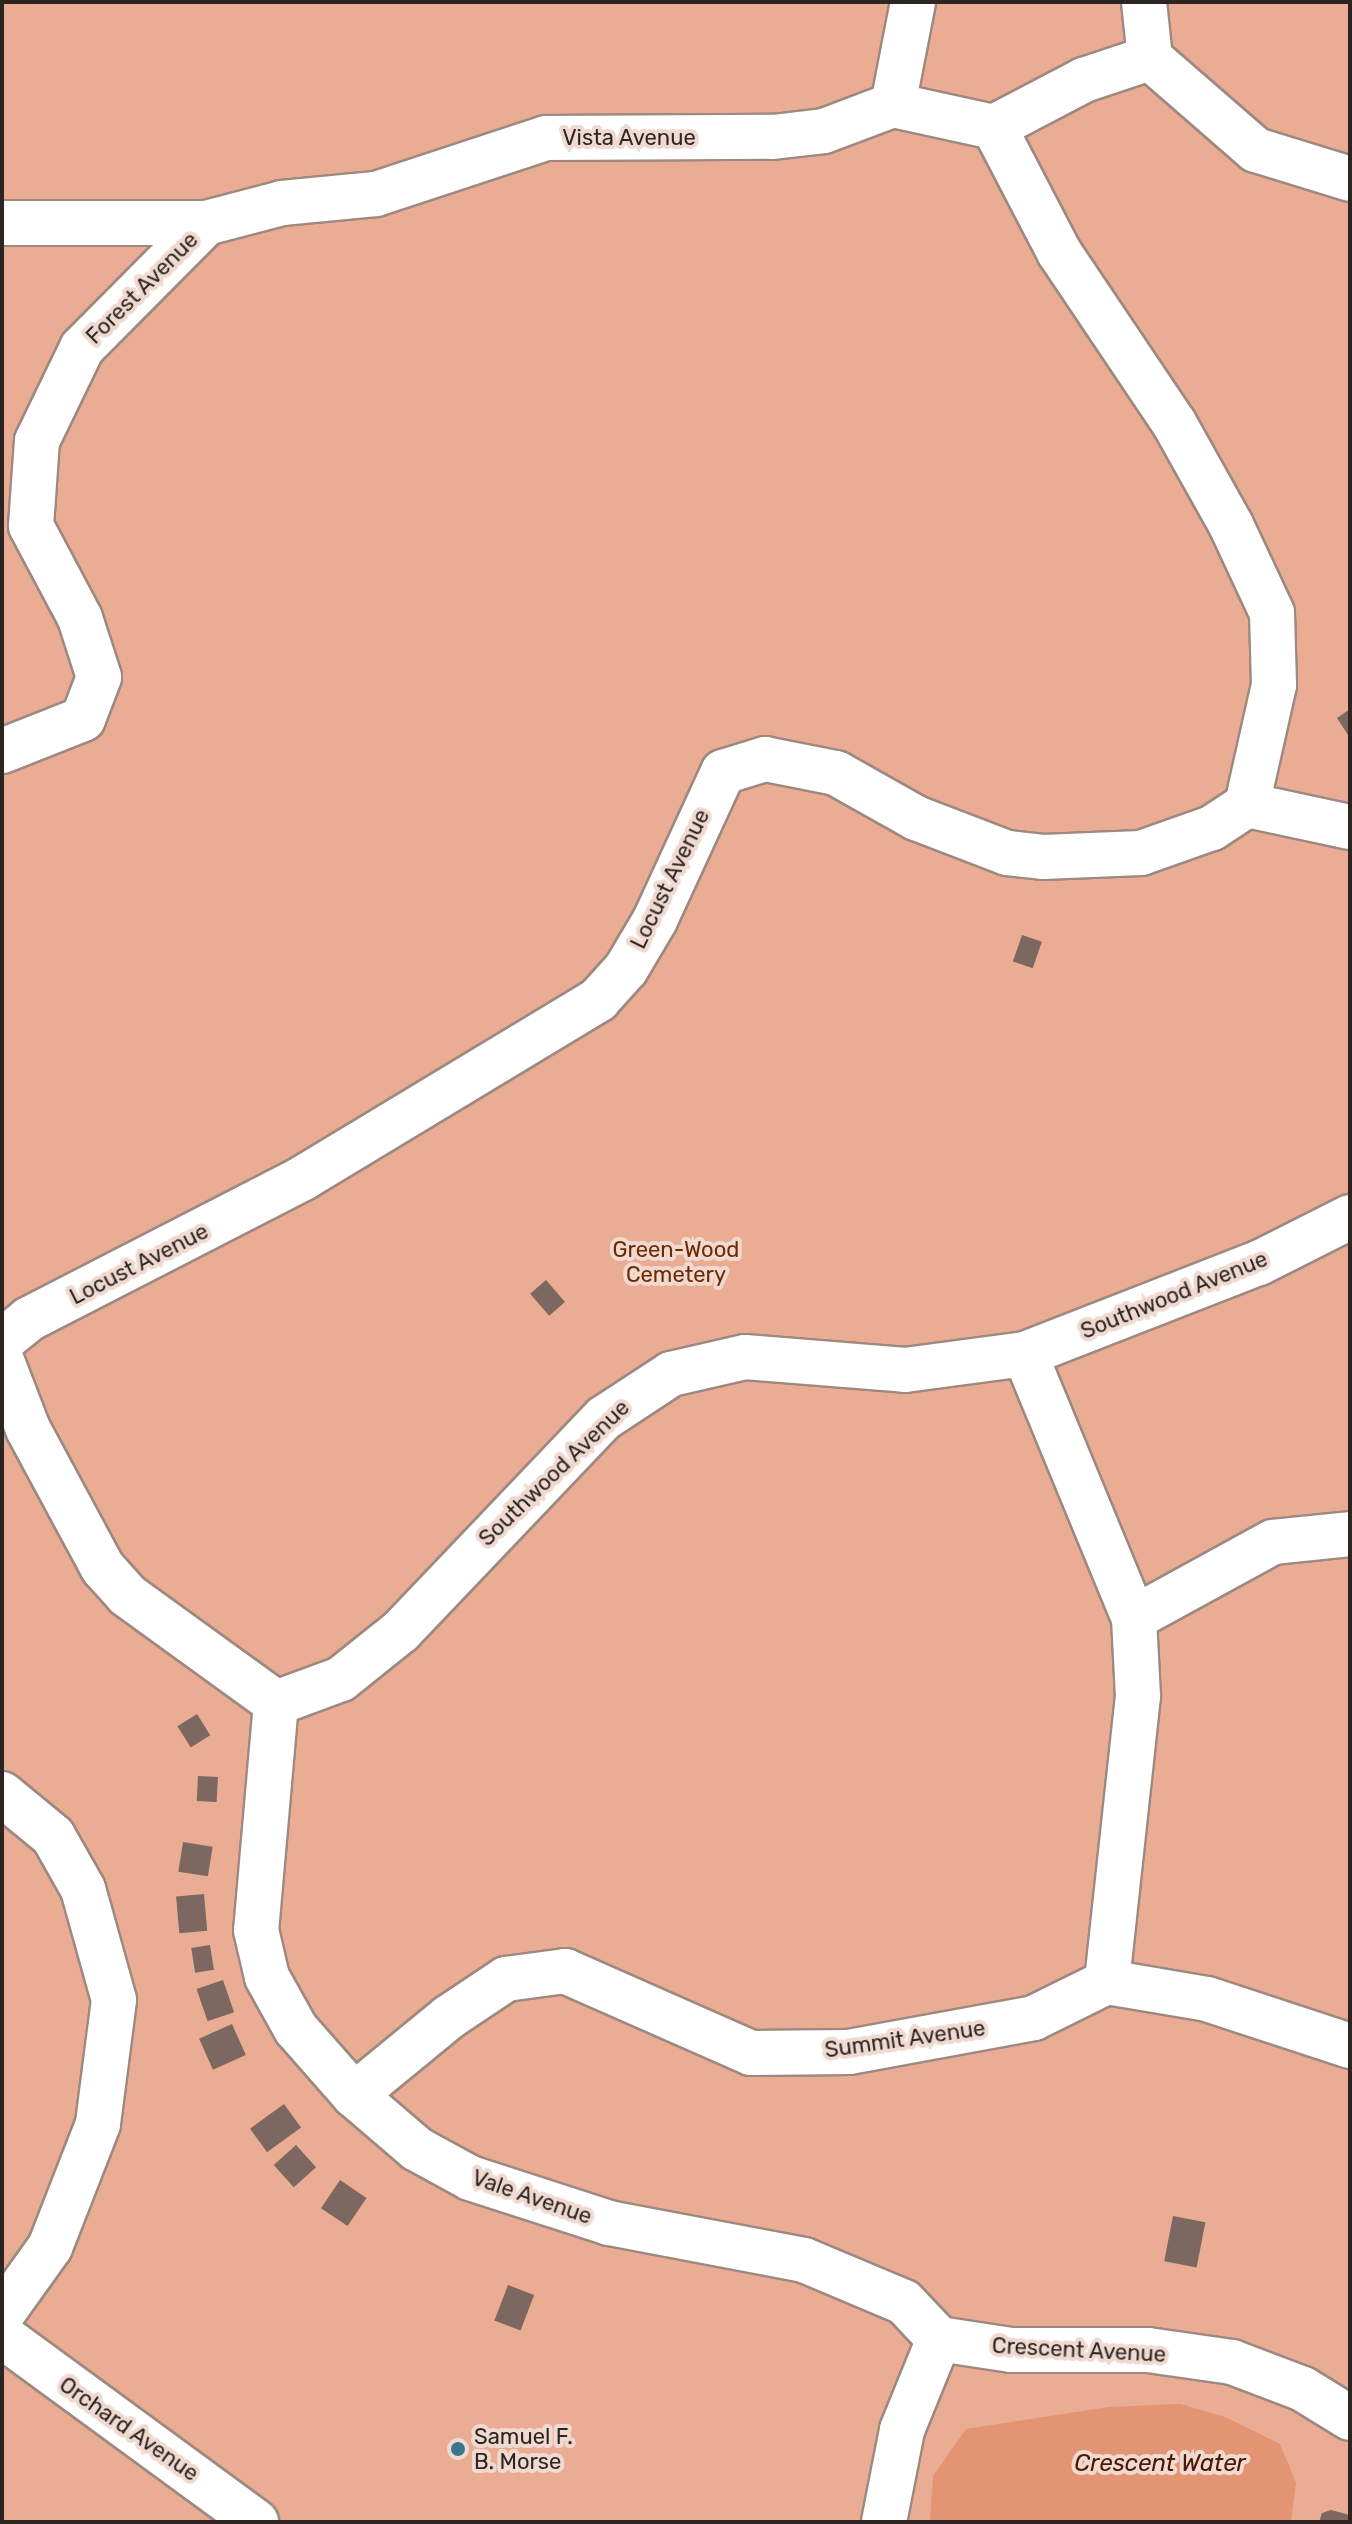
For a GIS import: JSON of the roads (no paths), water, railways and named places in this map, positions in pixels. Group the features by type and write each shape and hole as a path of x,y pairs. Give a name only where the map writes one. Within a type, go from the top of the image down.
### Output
{"lane":[{"path":"913,2 893,105 994,127 1084,80 1150,58"},
{"path":"1144,2 1150,58 1256,150 1350,179"},
{"name":"Vista Avenue","path":"2,223 206,223 282,203 376,194 546,138 773,137 824,131 893,105"},
{"path":"994,127 1059,252 1181,436 1272,613 1274,685 1247,805 1350,827"},
{"name":"Forest Avenue","path":"2,751 83,719 99,677 80,618 31,526 37,441 82,348 206,223"},
{"name":"Locust Avenue","path":"2,1341 29,1319 303,1178 598,1000 626,969 655,920 723,772 765,759 836,773 916,818 1007,853 1043,857 1141,853 1212,828 1247,805"},
{"name":"Southwood Avenue","path":"276,1703 341,1679 401,1631 604,1418 671,1374 745,1357 905,1370 1025,1354 1259,1263 1350,1217"},
{"path":"1025,1354 1134,1618 1138,1696 1107,1982 1207,1999 1350,2046"},
{"path":"2,1361 28,1429 103,1568 171,1629 276,1703"},
{"path":"1134,1618 1273,1542 1350,1534"},
{"name":"Vale Avenue","path":"276,1703 256,1930 267,1977 296,2029 354,2095 417,2149 470,2178 609,2223 804,2260 904,2302 939,2339"},
{"path":"2,1794 53,1836 83,1889 114,2000 98,2124 50,2247 2,2314"},
{"name":"Summit Avenue","path":"354,2095 449,2017 506,1979 565,1971 751,2053 849,2052 1034,2018 1107,1982"},
{"name":"Orchard Avenue","path":"2,2336 256,2522"},
{"path":"884,2522 902,2430 939,2339"},
{"name":"Crescent Avenue","path":"939,2339 1011,2350 1148,2350 1232,2362 1303,2389 1350,2418"}],"water":[{"name":"Crescent Water","path":"1180,2404 1225,2417 1280,2444 1296,2483 1291,2522 930,2522 933,2476 966,2429 1109,2407"}],"place":[{"name":"Samuel F. B. Morse","path":"458,2449"}],"park label":[{"name":"Green-Wood Cemetery","path":"676,1262"}]}
